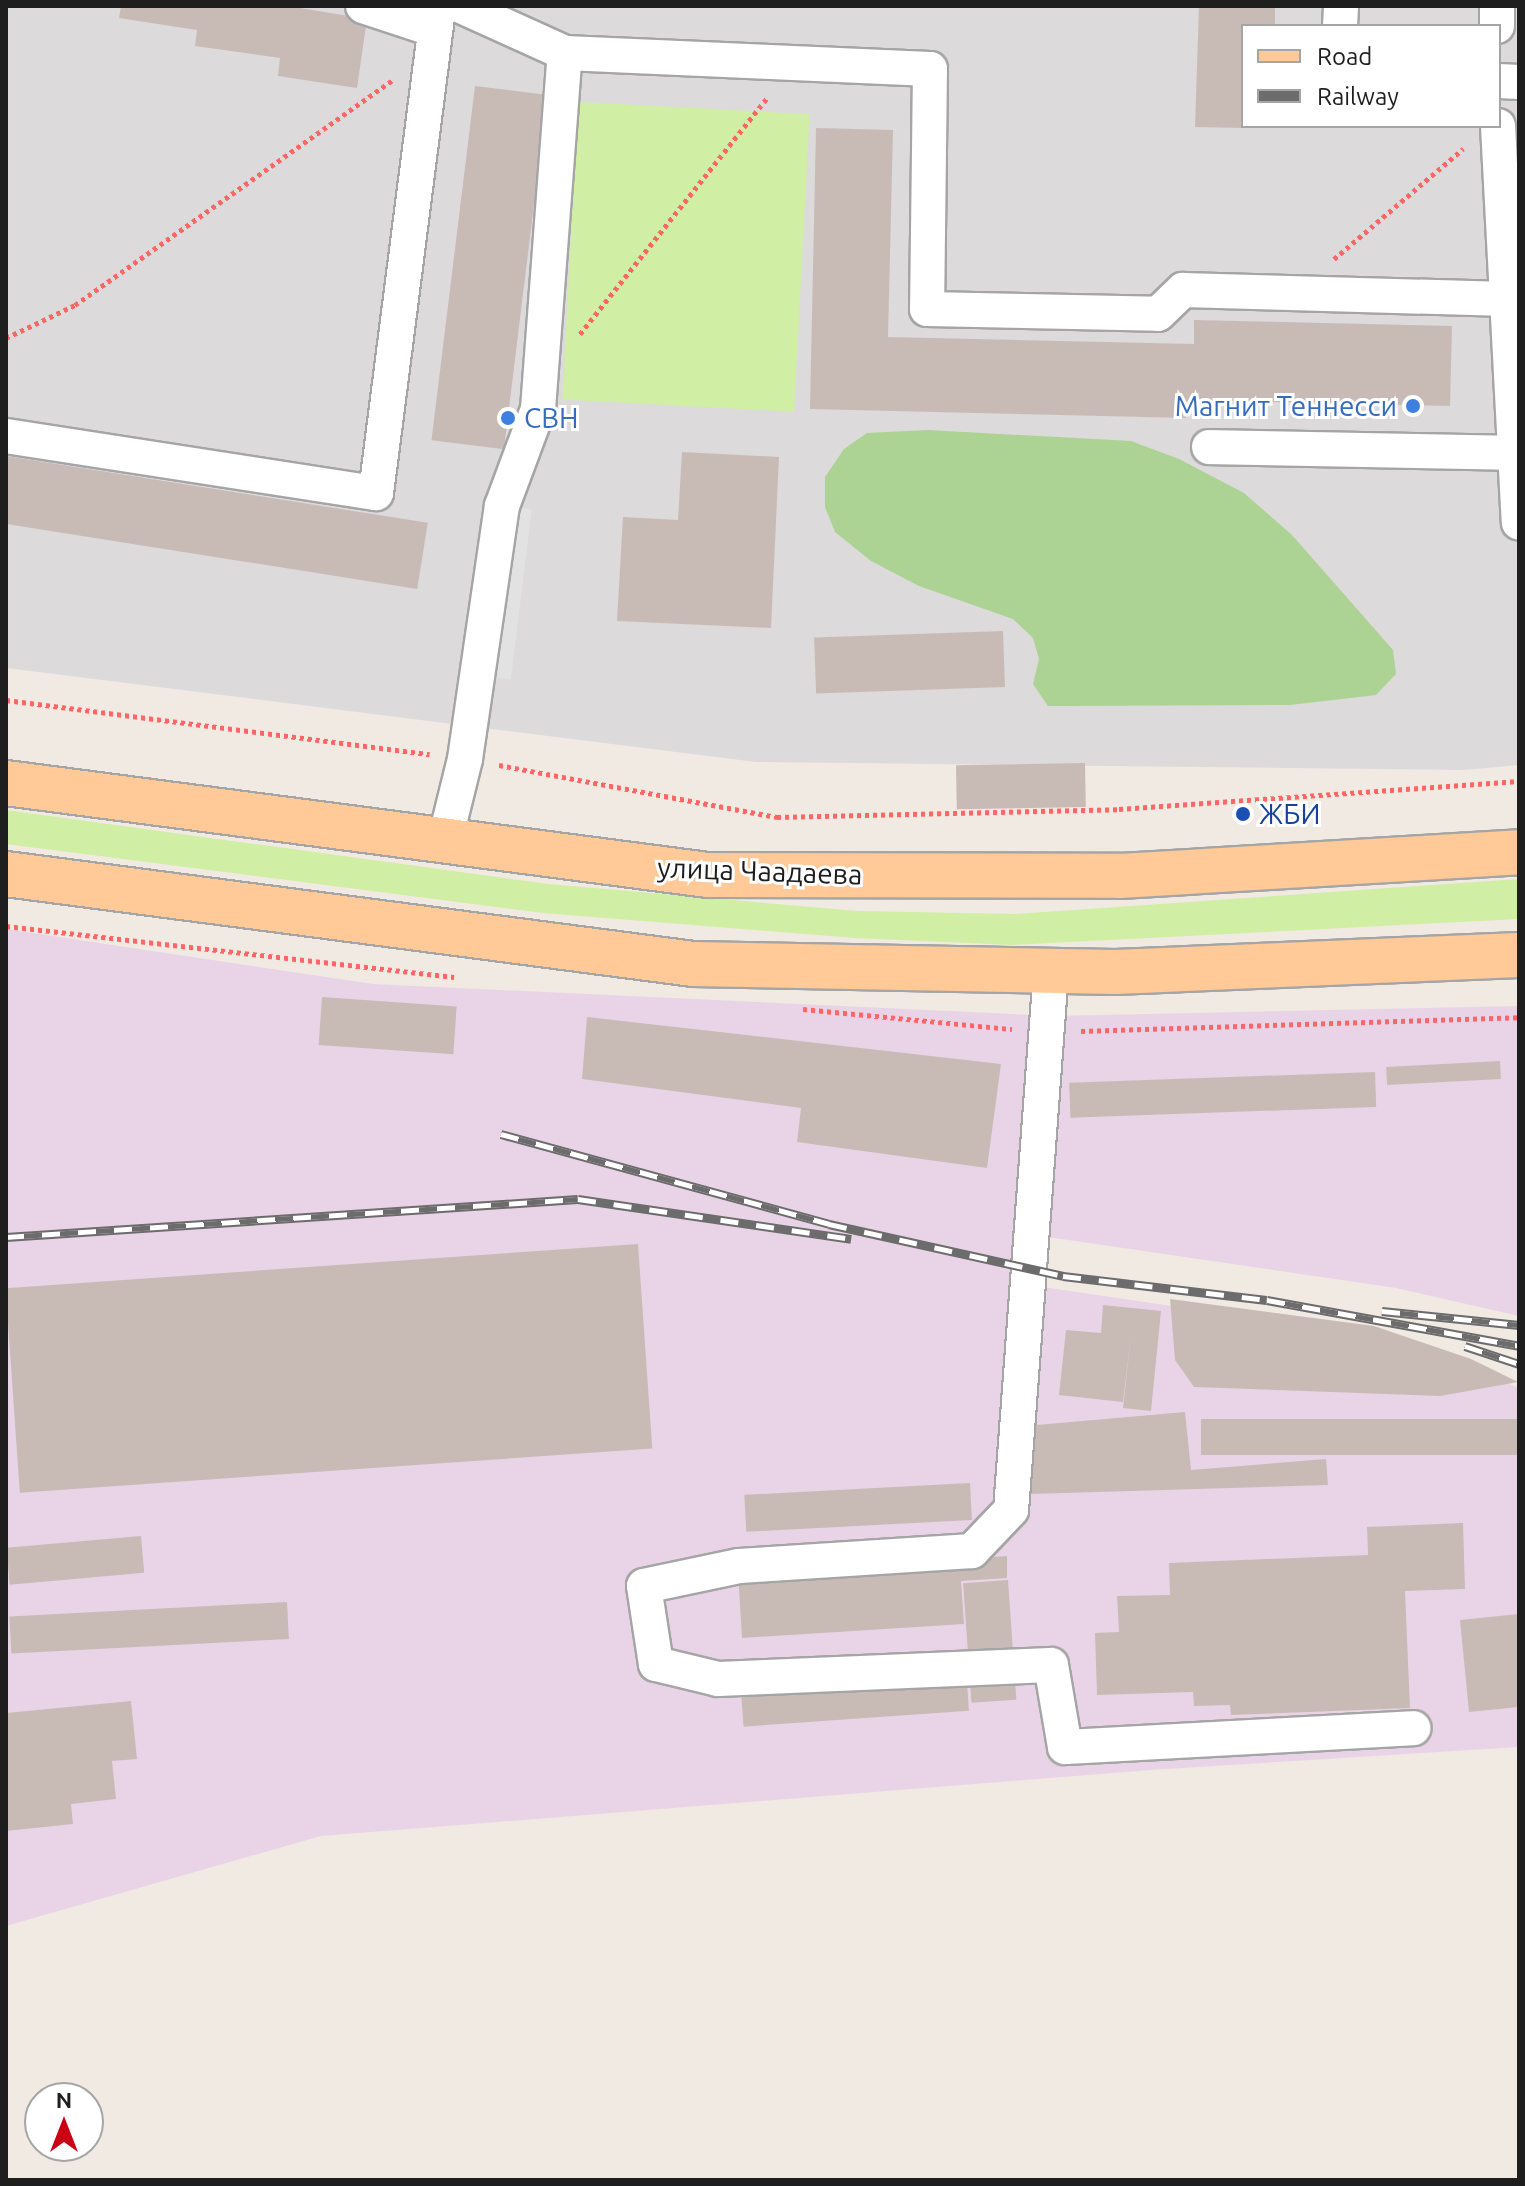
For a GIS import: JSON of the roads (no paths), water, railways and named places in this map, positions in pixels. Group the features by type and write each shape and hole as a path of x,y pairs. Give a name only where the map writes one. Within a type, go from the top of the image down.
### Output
{"main road":[{"name":"улица Чаадаева","path":"6,783 724,875 1120,876 1519,852"},
{"path":"6,874 693,964 1051,971 1519,955"}],"street":[{"path":"6,436 376,493 435,30 363,6"},
{"path":"461,6 531,22 565,53 930,69 927,309 1158,314 1183,290 1508,299"},
{"path":"445,840 465,759 502,506 538,409 565,53"},
{"path":"1498,128 1519,522"},
{"path":"1209,447 1517,453"},
{"path":"1051,971 1011,1510 972,1551 739,1566 644,1586 656,1664 718,1679 1051,1665 1065,1747 1413,1728"}],"railway":[{"path":"501,1134 829,1224 1063,1276 1267,1300 1519,1346"},
{"path":"6,1237 578,1199 851,1239"},
{"path":"1382,1311 1519,1325"},
{"path":"1465,1346 1519,1364"}],"place":[{"name":"Магнит Теннесси","path":"1413,406"},
{"name":"СВН","path":"508,418"},
{"name":"ЖБИ","path":"1243,814"}]}
